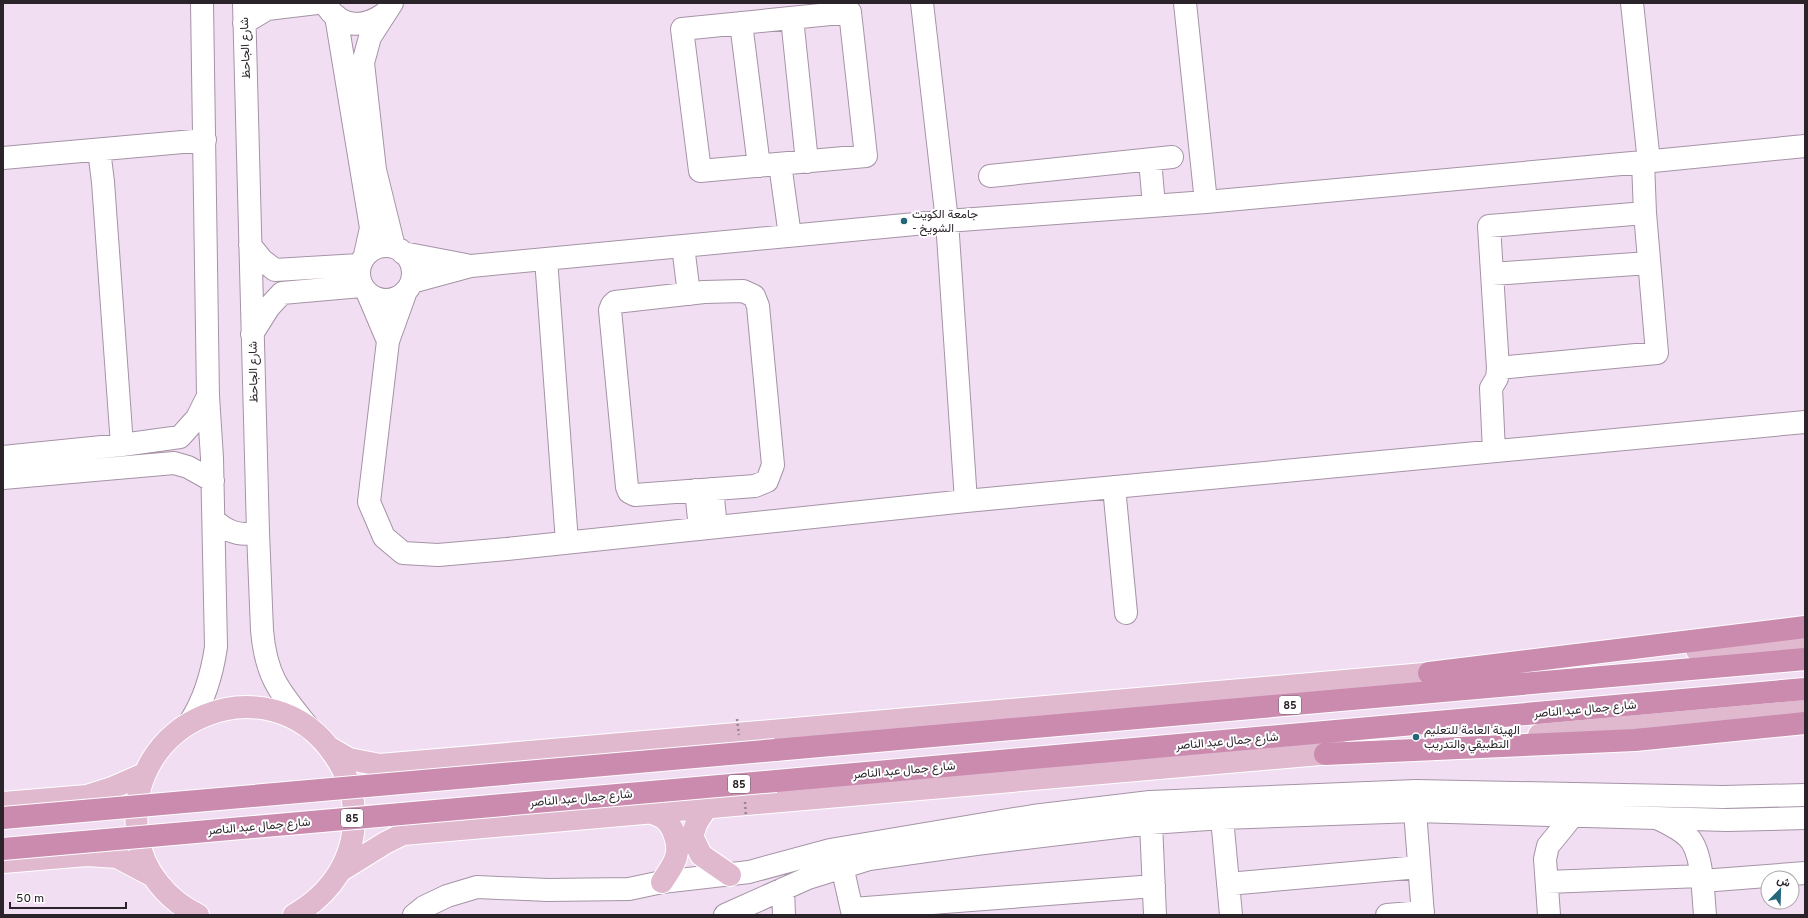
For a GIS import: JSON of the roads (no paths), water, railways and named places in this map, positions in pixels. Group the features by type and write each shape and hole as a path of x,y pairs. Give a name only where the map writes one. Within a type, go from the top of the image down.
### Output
{"highway":[{"path":"1429,673 1805,627"},
{"name":"85","path":"3,818 1805,659"},
{"name":"شارع جمال عبد الناصر","path":"3,848 1805,689"},
{"path":"1325,754 1635,740 1805,723"}],"main road":[{"path":"193,914 169,896 153,876 143,856 136,824 138,791 144,774 161,746 177,731 190,722 206,715 227,709 256,708 284,715 309,728 330,748 349,759 380,765 1805,641"},
{"path":"340,871 385,843 403,834 1805,711"},
{"path":"294,915 308,907 323,894 340,871 352,841 354,808 352,791 347,777 330,748"},
{"path":"3,803 87,796 112,788 144,774"},
{"path":"707,807 697,822 692,836 701,855 730,874"},
{"path":"650,812 667,822 672,829 676,841 676,859 662,882"},
{"path":"3,862 87,855 117,858 153,876"}],"street":[{"path":"190,722 204,696 214,665 216,647 213,481 208,396 202,3"},
{"path":"244,13 317,3"},
{"path":"922,3 947,221 966,501"},
{"path":"1186,3 1206,202"},
{"path":"1497,373 1657,353 1649,263 1638,213 1640,163 1632,3"},
{"path":"330,10 344,22 358,25 373,22 388,8"},
{"path":"388,8 370,37 362,63 375,170 399,250 410,261 413,271 409,286 388,341 370,502 384,536 403,553 438,555 966,501 1805,422"},
{"path":"330,10 372,228 363,275 388,341"},
{"path":"764,12 792,18 850,12 866,156 700,171 682,28 741,23 764,12"},
{"name":"شارع الجاحظ","path":"244,13 252,334 262,630 267,662 277,686 309,728"},
{"path":"792,18 807,162"},
{"path":"741,23 769,165 790,236"},
{"path":"3,158 205,140"},
{"path":"363,275 377,299 388,300 398,298 409,286 471,266 947,221 1206,202 1640,163 1805,146"},
{"path":"99,150 103,182 122,445"},
{"path":"990,176 1172,157"},
{"path":"1150,160 1154,206"},
{"path":"1502,451 1491,388 1497,373 1489,226 1638,213"},
{"path":"690,245 696,293"},
{"path":"250,246 262,260 275,270 363,275"},
{"path":"363,275 373,249 383,246 471,266"},
{"path":"546,259 567,542"},
{"path":"1492,274 1649,263"},
{"path":"252,334 269,307 282,293 363,275"},
{"path":"743,291 754,296 758,306 773,465 767,481 755,486 704,490 636,495 629,492 627,487 610,310 615,302 696,293 743,291"},
{"path":"3,457 122,445 180,437 197,418 208,396"},
{"path":"3,478 174,463 201,473 213,481"},
{"path":"1114,487 1126,613"},
{"path":"704,490 708,528"},
{"path":"214,520 221,527 233,533 247,535 258,532"},
{"path":"414,915 424,906 447,896 477,887 548,890 629,889 662,882 749,872 830,850 1033,816 1150,802 1416,790 1442,801"},
{"path":"724,915 783,889 842,866 869,859 976,844 1151,823 1222,818 1415,811 1442,801 1494,802 1805,795"},
{"path":"1494,802 1574,814 1727,820 1805,818"},
{"path":"1387,915 1423,914 1415,811"},
{"path":"1549,915 1544,859 1548,846 1574,814"},
{"path":"1222,818 1231,915"},
{"path":"1658,818 1689,838 1695,847 1708,878 1720,915"},
{"path":"1683,818 1700,831 1712,856 1708,878 1705,915"},
{"path":"1151,823 1155,915"},
{"path":"842,866 853,912 1154,886"},
{"path":"1228,884 1419,867"},
{"path":"1546,882 1708,878 1805,873"},
{"path":"783,889 784,915"}],"place":[{"name":"جامعة الكويت - الشويخ","path":"904,221"},
{"name":"الهيئة العامة للتعليم التطبيقي والتدريب","path":"1416,737"}]}
